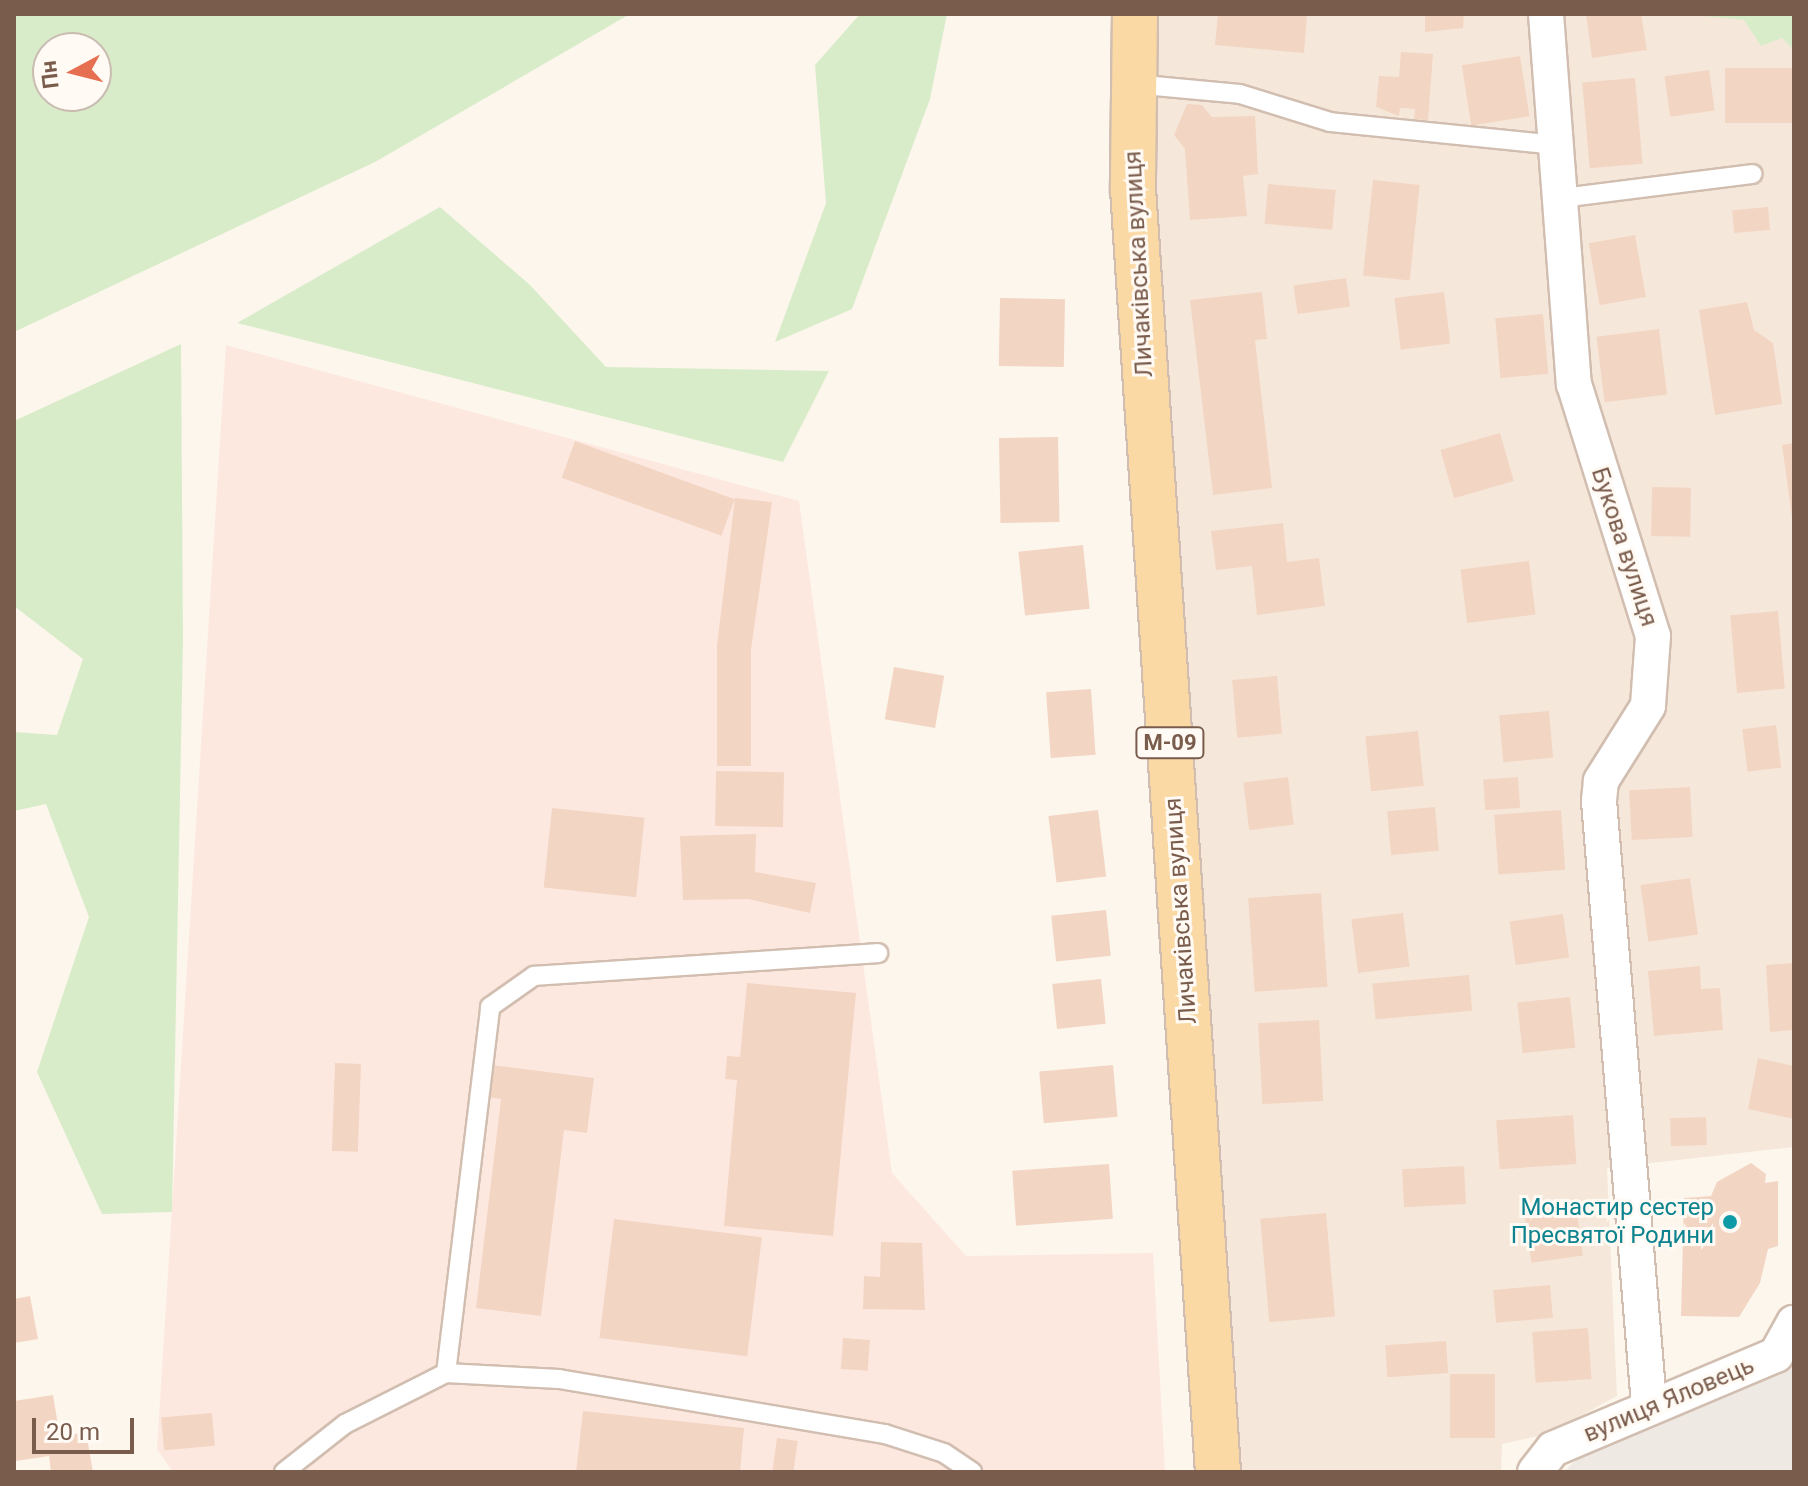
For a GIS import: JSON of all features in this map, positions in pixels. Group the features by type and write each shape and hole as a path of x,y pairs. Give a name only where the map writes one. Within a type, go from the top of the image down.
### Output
{"main road":[{"name":"Личаківська вулиця","path":"1135,14 1130,83 1218,1472"}],"street":[{"name":"Букова вулиця","path":"1546,14 1574,384 1653,636 1648,706 1601,781 1599,801 1649,1404"},
{"name":"вулиця Яловець","path":"1535,1472 1553,1449 1649,1404 1776,1355 1794,1323"}],"lane":[{"path":"1130,83 1240,94 1330,122 1555,145"},
{"path":"1562,198 1752,174"},
{"path":"446,1373 490,1007 534,976 878,953"},
{"path":"284,1472 345,1424 446,1373 559,1379 885,1434 944,1453 972,1472"}],"shaded area":[{"path":"1155,14 1794,14 1794,1147 1607,1168 1617,1396 1547,1434 1502,1444 1501,1472 1232,1472 1146,116"},
{"path":"226,345 799,501 892,1173 966,1256 1153,1253 1165,1472 173,1472 157,1449"},
{"path":"1794,1360 1794,1472 1564,1472 1584,1452"}],"green space":[{"path":"14,14 630,14 375,162 14,332"},
{"path":"860,14 947,14 930,99 852,309 775,342 826,203 815,65"},
{"path":"1684,14 1794,14 1794,50 1782,38 1761,46 1744,20"},
{"path":"440,207 530,285 606,367 829,371 783,462 237,323"},
{"path":"181,344 183,640 172,1212 102,1214 37,1072 89,917 46,804 14,811 14,732 57,735 83,659 14,606 14,421"}],"building":[{"path":"1218,14 1307,14 1304,53 1215,45"},
{"path":"1425,14 1464,14 1463,28 1425,32"},
{"path":"1586,14 1641,14 1647,50 1592,58"},
{"path":"1401,52 1433,54 1428,120 1414,119 1415,109 1400,108 1399,116 1376,107 1379,76 1399,77"},
{"path":"1520,56 1530,116 1471,125 1462,65"},
{"path":"1725,68 1794,68 1794,123 1725,123"},
{"path":"1709,70 1715,111 1670,117 1664,76"},
{"path":"1635,78 1642,164 1590,168 1582,83"},
{"path":"1187,104 1202,105 1212,117 1255,116 1258,174 1243,176 1247,216 1190,220 1185,149 1174,135"},
{"path":"1373,180 1420,185 1410,280 1363,275"},
{"path":"1268,184 1336,190 1332,230 1265,224"},
{"path":"1768,207 1770,230 1734,233 1732,210"},
{"path":"1635,235 1646,297 1600,305 1589,243"},
{"path":"1346,278 1350,307 1298,314 1294,285"},
{"path":"1262,292 1267,339 1255,340 1272,488 1213,495 1190,300"},
{"path":"1444,292 1450,344 1401,350 1394,298"},
{"path":"1000,298 1065,299 1064,367 999,366"},
{"path":"1747,302 1754,330 1773,343 1782,404 1715,415 1699,310"},
{"path":"1543,314 1548,374 1500,378 1495,318"},
{"path":"1659,329 1667,395 1605,402 1596,337"},
{"path":"1500,433 1514,481 1454,498 1440,450"},
{"path":"1058,437 1059,522 1000,523 999,438"},
{"path":"575,441 735,499 721,536 562,478"},
{"path":"1794,443 1794,517 1792,517 1782,445"},
{"path":"1652,487 1691,488 1690,537 1651,536"},
{"path":"735,498 772,502 751,649 751,766 717,766 717,645"},
{"path":"1283,523 1287,562 1319,558 1325,606 1257,615 1252,566 1216,570 1211,531"},
{"path":"1083,545 1090,609 1025,615 1018,552"},
{"path":"1529,561 1536,615 1467,623 1461,569"},
{"path":"1778,611 1785,689 1737,693 1730,615"},
{"path":"894,667 944,676 935,728 885,719"},
{"path":"1277,676 1282,734 1237,738 1232,680"},
{"path":"1091,689 1096,755 1051,758 1046,692"},
{"path":"1549,711 1553,758 1503,762 1499,715"},
{"path":"1776,725 1781,768 1747,772 1742,729"},
{"path":"1418,731 1424,786 1371,791 1365,737"},
{"path":"716,771 784,772 783,827 715,826"},
{"path":"1288,777 1294,825 1249,830 1243,782"},
{"path":"1518,777 1520,808 1485,810 1483,779"},
{"path":"1690,787 1693,837 1632,840 1629,790"},
{"path":"1435,807 1439,851 1391,855 1387,811"},
{"path":"552,808 644,818 636,897 544,888"},
{"path":"1098,810 1106,877 1057,883 1048,816"},
{"path":"1561,810 1565,870 1498,875 1494,815"},
{"path":"756,834 755,872 816,883 810,913 748,899 683,900 680,836"},
{"path":"1690,878 1698,934 1648,941 1640,885"},
{"path":"1321,893 1328,987 1255,992 1248,898"},
{"path":"1106,910 1111,956 1056,961 1051,916"},
{"path":"1403,913 1410,967 1358,973 1351,919"},
{"path":"1563,914 1569,958 1516,965 1510,922"},
{"path":"1794,963 1794,1030 1770,1032 1766,965"},
{"path":"1700,966 1701,989 1720,988 1723,1030 1654,1036 1648,971"},
{"path":"1469,975 1472,1011 1376,1019 1372,983"},
{"path":"1101,979 1106,1024 1057,1029 1052,984"},
{"path":"747,983 856,993 833,1236 724,1226 737,1080 725,1079 727,1056 740,1057"},
{"path":"1570,997 1575,1048 1523,1053 1517,1003"},
{"path":"1319,1020 1323,1101 1262,1104 1258,1023"},
{"path":"1758,1058 1794,1066 1794,1119 1748,1109"},
{"path":"335,1063 361,1064 358,1152 332,1151"},
{"path":"492,1065 594,1078 587,1133 564,1130 541,1316 476,1308 501,1099 488,1097"},
{"path":"1113,1065 1118,1117 1044,1123 1039,1071"},
{"path":"1573,1115 1576,1164 1500,1169 1496,1120"},
{"path":"1706,1117 1707,1145 1671,1146 1670,1118"},
{"name":"Монастир сестер Пресвятої Родини","path":"1751,1163 1766,1174 1765,1183 1778,1181 1778,1246 1768,1249 1760,1283 1739,1317 1681,1316 1684,1198 1711,1196 1717,1182"},
{"path":"1109,1164 1113,1219 1016,1226 1012,1171"},
{"path":"1464,1166 1466,1204 1404,1207 1402,1169"},
{"path":"1575,1199 1583,1255 1531,1263 1524,1206"},
{"path":"1326,1213 1335,1317 1269,1322 1260,1219"},
{"path":"614,1219 762,1237 747,1356 599,1338"},
{"path":"881,1242 922,1243 925,1310 863,1309 864,1276 880,1277"},
{"path":"1550,1285 1553,1318 1496,1323 1493,1290"},
{"path":"30,1296 38,1339 14,1343 14,1299"},
{"path":"1588,1328 1592,1379 1536,1383 1532,1332"},
{"path":"843,1338 870,1340 868,1371 841,1369"},
{"path":"1446,1341 1448,1373 1387,1377 1385,1345"},
{"path":"1450,1374 1495,1374 1495,1438 1450,1438"},
{"path":"53,1395 60,1437 86,1432 93,1472 51,1472 49,1456 16,1461 14,1401"},
{"path":"583,1411 744,1428 740,1472 576,1472"},
{"path":"212,1413 215,1446 164,1450 161,1417"},
{"path":"777,1438 798,1441 793,1472 773,1470"}],"place":[{"name":"Монастир сестер Пресвятої Родини","path":"1730,1222"}]}
